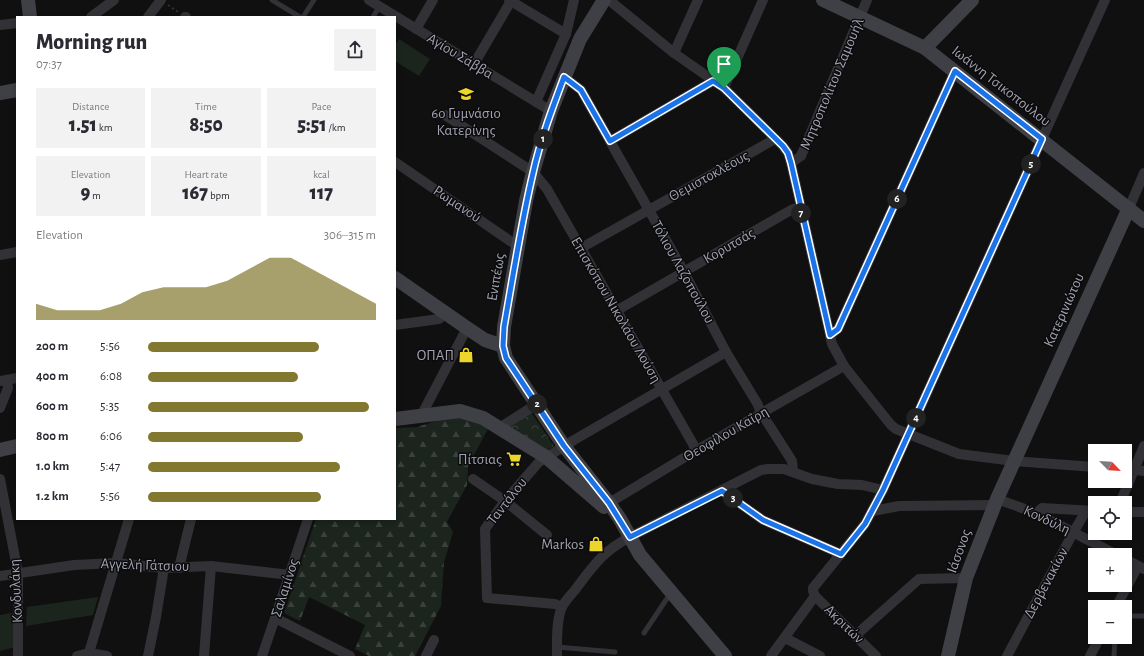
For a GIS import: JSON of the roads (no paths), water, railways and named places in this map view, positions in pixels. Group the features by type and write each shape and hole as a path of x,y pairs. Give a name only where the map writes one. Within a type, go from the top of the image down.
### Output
{"street":[{"path":"28,0 30,16"},
{"path":"92,16 114,0"},
{"name":"Αγίου Σάββα","path":"369,0 394,16"},
{"path":"416,29 433,0"},
{"path":"536,102 566,34 574,0"},
{"name":"Ενιπέως","path":"604,0 580,39 564,77 551,112 533,172 504,327 503,346 506,358 564,446 609,503 640,555 719,654"},
{"path":"609,0 674,53 724,88 783,146 788,153 832,344 844,366 891,425 908,434 959,454 1014,461 1088,466"},
{"path":"674,53 698,0"},
{"path":"724,88 763,0"},
{"name":"Ιωάννη Τσικοπούλου","path":"823,0 925,48 1144,221"},
{"name":"Μητροπολίτου Σαμουήλ","path":"791,163 801,156 867,0"},
{"path":"925,48 972,0"},
{"path":"771,656 785,638 814,593 815,584 865,524 873,510 1105,0"},
{"path":"474,64 510,1 566,34"},
{"path":"149,16 165,2"},
{"name":"Αγίου Σάββα","path":"396,17 551,112"},
{"path":"0,25 16,23"},
{"path":"830,335 838,329 955,71"},
{"name":"Τόλιου Λαζοπούλου","path":"564,77 581,90 684,272 726,352 762,414 792,461 793,472"},
{"path":"610,141 713,81"},
{"path":"0,92 16,90"},
{"name":"Επισκόπου Νικολάου Λούση","path":"445,115 533,172 547,189 662,390 695,451"},
{"name":"Θεμιστοκλέους","path":"581,248 775,139"},
{"name":"Ρωμανού","path":"396,163 519,247"},
{"name":"Κατερινιώτου","path":"1014,461 1144,173"},
{"name":"Κορυτσάς","path":"616,310 791,210 800,207"},
{"path":"0,255 16,252"},
{"path":"396,279 485,340 503,346"},
{"path":"396,325 439,319 446,313"},
{"path":"421,416 467,328"},
{"name":"Ταντάλου","path":"562,607 555,604 487,598 485,530 505,500 539,462 726,352"},
{"name":"Θεοφίλου Καΐρη","path":"609,503 695,451 844,366"},
{"path":"0,408 8,388 8,380"},
{"path":"499,428 537,404"},
{"path":"396,419 460,411 483,418 546,457 620,520"},
{"path":"0,450 16,446"},
{"path":"1132,465 1144,446"},
{"name":"Ιάσονος","path":"948,656 966,578 1014,461"},
{"path":"557,651 557,632 562,607 602,555 614,545 761,470 780,469 812,479 838,484 862,485 883,490"},
{"path":"1132,470 1144,471"},
{"name":"Κονδυλάκη","path":"0,479 18,573 18,656"},
{"path":"473,479 505,500 547,535"},
{"path":"722,491 763,520 841,554"},
{"path":"873,510 899,506 996,502"},
{"name":"Κονδύλη","path":"996,502 1036,513 1102,548"},
{"path":"1036,513 1042,508 1088,511"},
{"path":"1132,512 1144,512"},
{"name":"Δερβενακίων","path":"1007,656 1073,533 1088,515"},
{"path":"88,654 129,520"},
{"path":"179,568 191,520"},
{"name":"Σαλαμίνος","path":"262,656 308,520"},
{"name":"Αγγελή Γάτσιου","path":"0,576 74,565 116,563 164,568 211,566 290,575"},
{"path":"1120,600 1141,568 1132,563"},
{"path":"204,656 211,566"},
{"path":"148,656 164,568"},
{"path":"856,635 919,579 966,578"},
{"name":"Ακριτών","path":"814,593 876,656"},
{"path":"275,618 350,656"},
{"path":"785,638 820,656"},
{"path":"426,656 434,640"},
{"path":"1090,656 1096,644"},
{"path":"77,656 88,654 107,656"}],"lane":[{"path":"272,0 298,16"},
{"path":"304,16 314,0"},
{"path":"374,16 379,7"},
{"path":"644,633 671,592"},
{"path":"1132,616 1144,616"},
{"path":"1114,656 1115,644"},
{"path":"557,651 615,652"}],"place":[{"name":"6ο Γυμνάσιο Κατερίνης","path":"466,94"},
{"name":"ΟΠΑΠ","path":"466,355"},
{"name":"Πίτσιας","path":"514,459"},
{"name":"Markos","path":"596,544"}]}
